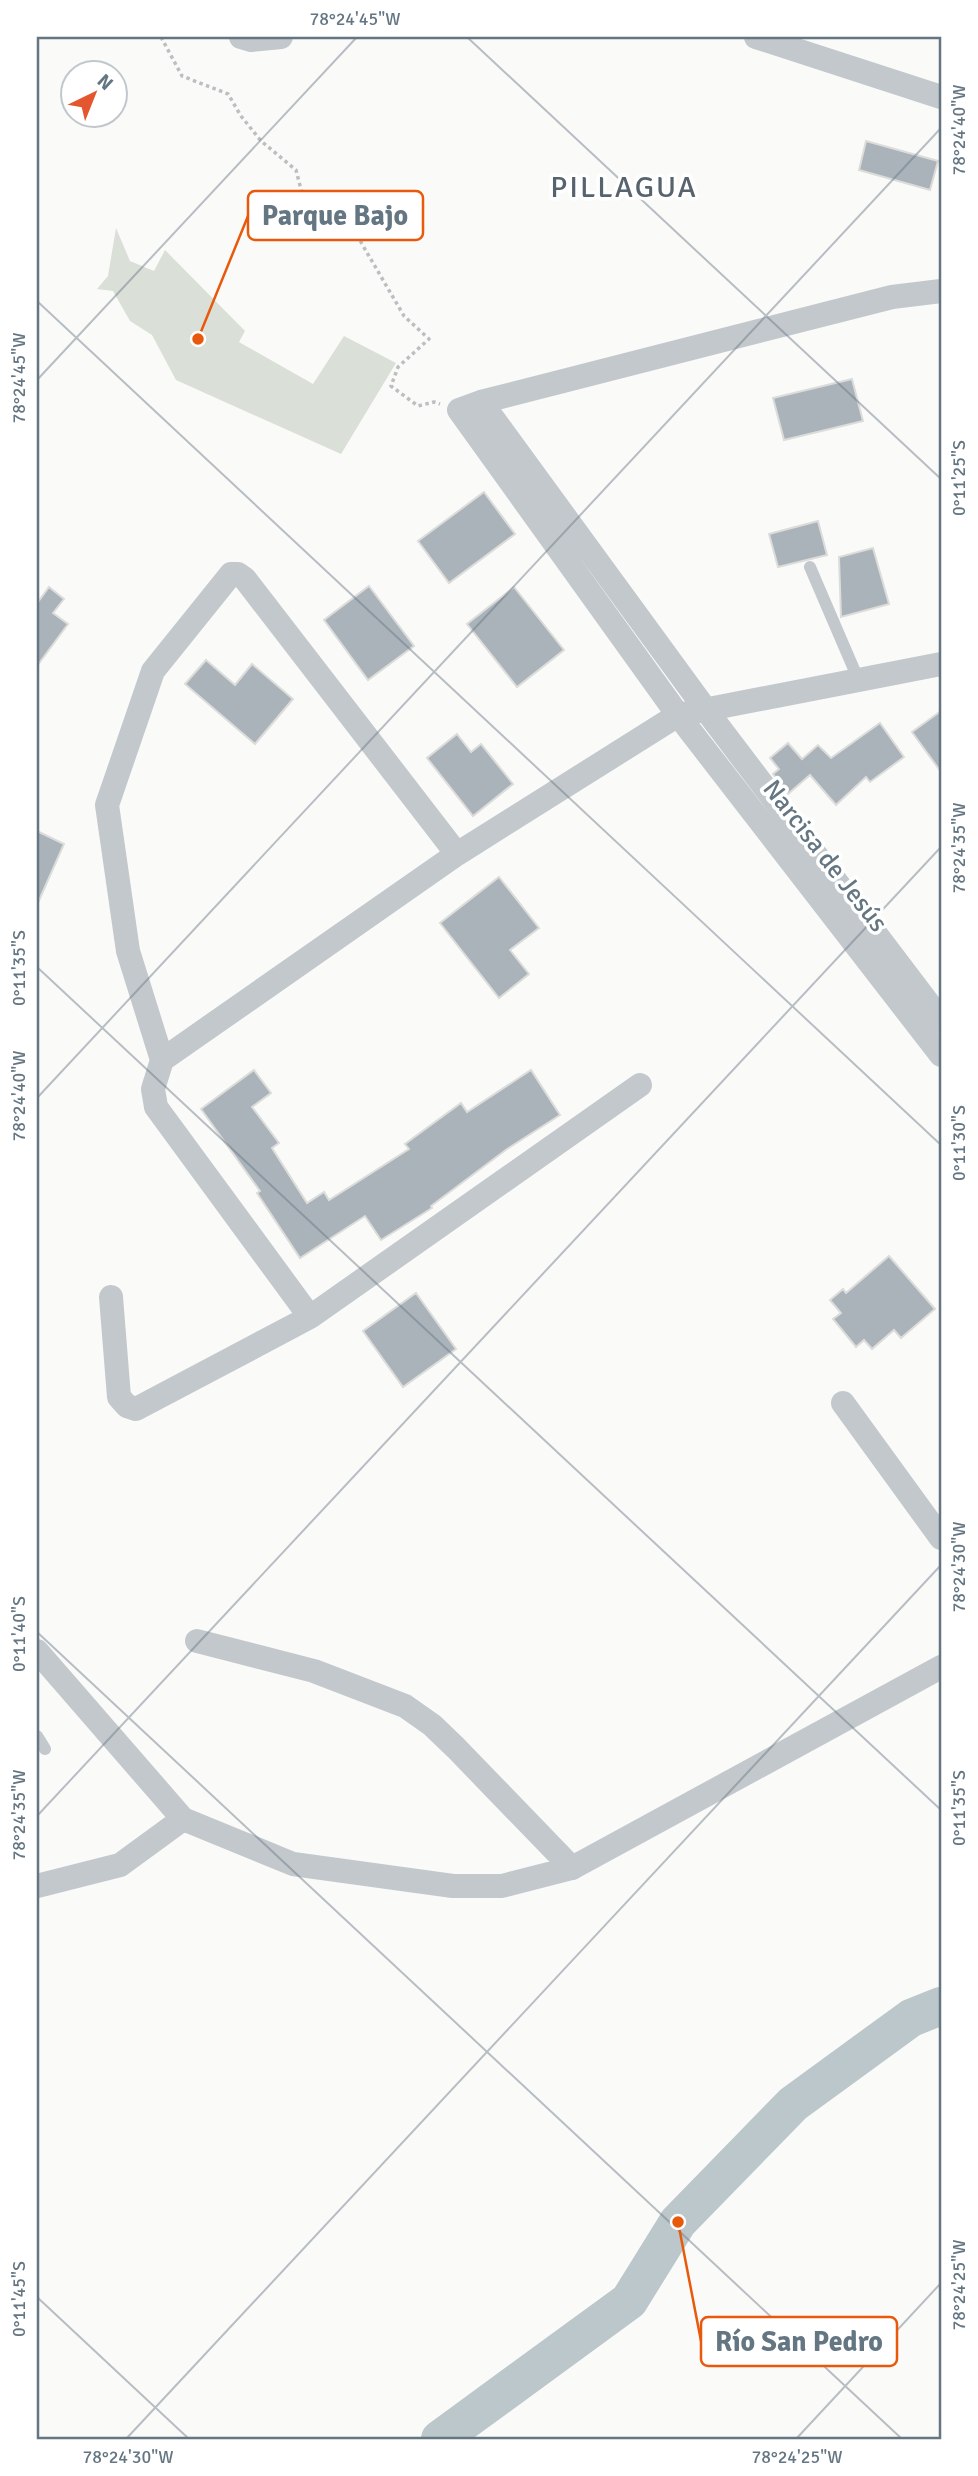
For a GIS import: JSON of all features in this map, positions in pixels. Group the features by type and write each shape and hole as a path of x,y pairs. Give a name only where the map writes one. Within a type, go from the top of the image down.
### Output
{"street":[{"path":"241,37 251,40 281,37"},
{"path":"755,37 941,97"},
{"path":"470,406 892,298 941,292"},
{"name":"Narcisa de Jesús","path":"470,406 940,1015"},
{"name":"Narcisa de Jesús","path":"470,406 678,715 941,1055"},
{"path":"310,1317 156,1107 153,1089 162,1060 128,951 107,806 153,671 231,575 238,574 244,579 457,854"},
{"path":"162,1060 457,854 678,715 941,664"},
{"path":"111,1297 119,1397 127,1406 136,1409 310,1317 640,1085"},
{"path":"843,1403 941,1538"},
{"path":"197,1641 314,1671 405,1706 432,1725 456,1748 572,1868"},
{"path":"37,1651 183,1819 293,1864 453,1886 502,1886 572,1868 941,1667"},
{"path":"37,1886 120,1865 183,1819"}],"lane":[{"path":"810,567 859,681"},
{"path":"37,1736 45,1749"}],"path":[{"path":"161,37 181,76 228,94 261,141 296,170 303,197 331,205 343,224 355,232 404,316 429,339 398,366 391,386 418,406 434,402 470,406"}],"shaded area":[{"path":"116,228 130,261 154,271 165,250 245,331 239,342 313,384 344,336 396,363 341,454 176,380 152,335 130,321 113,291 97,289 108,276"}],"building":[{"path":"866,141 938,161 930,190 859,170"},
{"path":"852,379 863,421 784,440 773,398"},
{"path":"484,492 515,534 449,583 418,541"},
{"path":"818,521 827,555 778,567 769,534"},
{"path":"873,548 889,604 841,617 839,557"},
{"path":"369,586 414,646 368,680 324,620"},
{"path":"49,587 64,599 53,613 68,624 37,666 37,601"},
{"path":"514,587 564,650 517,687 467,624"},
{"path":"206,660 235,685 252,664 293,699 255,744 185,684"},
{"path":"941,711 941,772 912,732"},
{"path":"880,723 904,757 870,782 866,777 836,805 810,775 788,794 773,774 779,769 770,758 788,743 802,759 818,745 831,758"},
{"path":"457,734 471,752 481,744 513,784 473,816 427,758"},
{"path":"37,831 64,844 37,905"},
{"path":"499,877 539,928 510,950 529,974 499,998 440,923"},
{"path":"254,1070 271,1093 252,1107 279,1143 272,1148 307,1203 324,1192 329,1200 409,1149 405,1144 461,1103 467,1112 531,1070 560,1115 507,1149 431,1206 432,1208 381,1240 365,1216 300,1258 257,1193 260,1191 201,1109"},
{"path":"889,1256 935,1309 901,1338 894,1330 872,1349 864,1340 856,1347 833,1319 841,1313 830,1300 843,1289 846,1293"},
{"path":"416,1293 456,1349 403,1387 363,1331"}],"waterway":[{"path":"440,2439 629,2301 678,2222 793,2104 911,2018 941,2006"}],"place":[{"name":"Parque Bajo","path":"198,339"},
{"name":"Río San Pedro","path":"678,2222"}],"district":[{"name":"PILLAGUA","path":"624,187"}]}
